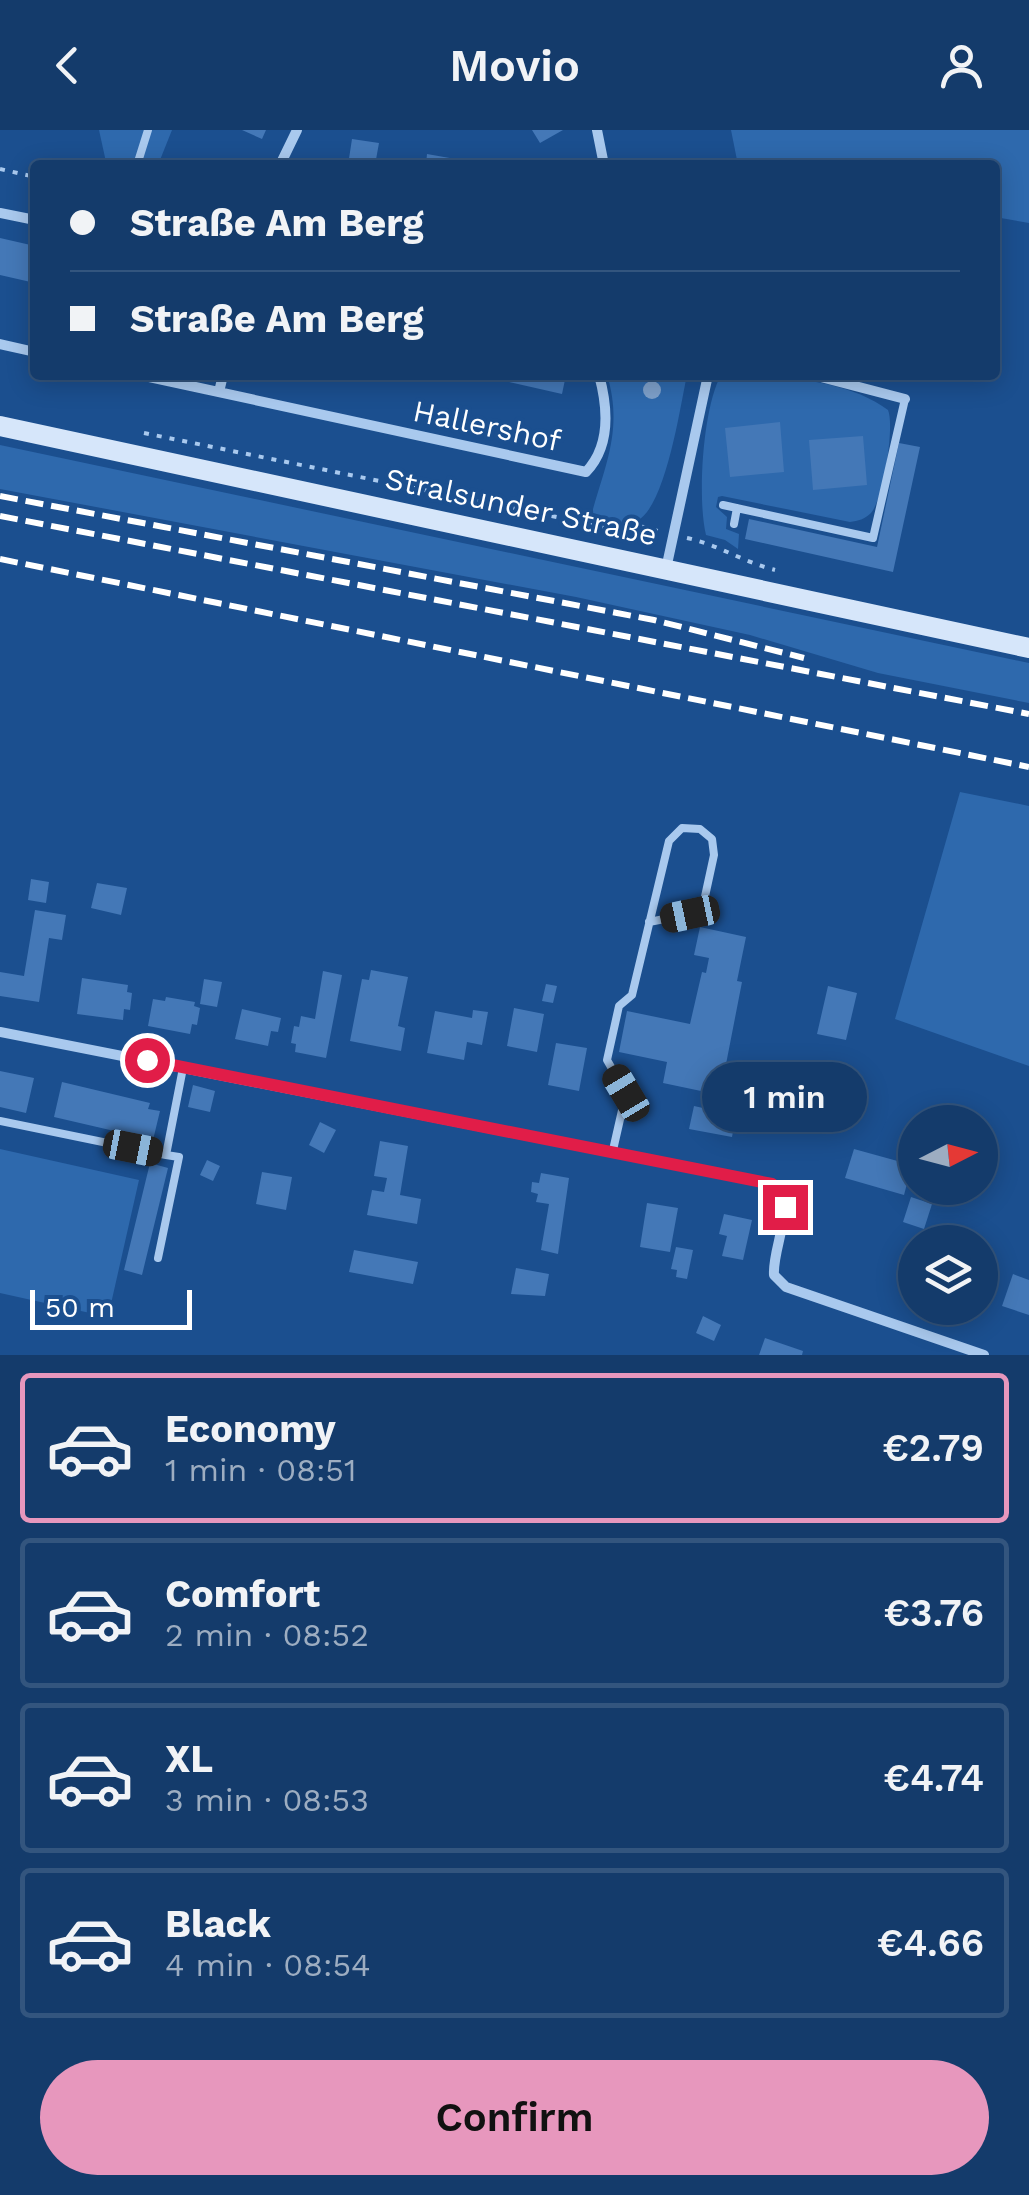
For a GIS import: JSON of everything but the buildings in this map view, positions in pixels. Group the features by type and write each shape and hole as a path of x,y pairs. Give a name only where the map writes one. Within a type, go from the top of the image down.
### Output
{"main road":[{"name":"Stralsunder Straße","path":"0,426 1029,648"}],"street":[{"path":"282,160 297,130"},
{"path":"596,130 603,160"},
{"path":"0,213 30,219"},
{"path":"0,344 30,351"},
{"name":"Hallershof","path":"163,380 586,472 597,460 606,424 600,380"},
{"path":"219,392 223,380"},
{"path":"666,569 707,380"},
{"path":"835,380 905,398"},
{"path":"0,1032 772,1184 782,1192 785,1207 773,1260 774,1276 786,1286 984,1355"}],"lane":[{"path":"139,160 148,130"},
{"path":"723,506 873,538 905,398"},
{"path":"734,524 737,508"},
{"path":"613,1150 626,1093 606,1060 620,1006 632,995 649,922 669,841 682,828 700,829 712,839 714,855 704,901 690,914 649,922"},
{"path":"166,1155 184,1068"},
{"path":"0,1122 179,1157 158,1258"}],"path":[{"path":"0,169 30,176"},
{"path":"137,432 625,531 640,526 719,544 728,554 782,572"}],"shaded area":[{"path":"99,130 172,130 160,160 106,160"},
{"path":"731,130 1029,130 1029,223 1000,218 1000,160 737,160"},
{"path":"608,380 686,380 664,477 647,512 626,524 590,520 613,431"},
{"path":"719,380 808,380 852,391 888,410 887,463 871,513 850,522 722,496 718,497 716,507 727,517 726,529 739,534 738,549 725,540 706,535 703,453"},
{"path":"0,445 1029,663 1029,703 878,673 750,635 576,597 0,489"},
{"path":"960,792 1029,806 1029,1066 895,1019"},
{"path":"0,1149 139,1180 108,1317 0,1293"}],"railway":[{"path":"0,496 654,620 804,658"},
{"path":"0,516 1029,714"},
{"path":"0,559 1029,767"}],"route":[{"path":"147,1060 772,1184 782,1192 785,1207"}]}
